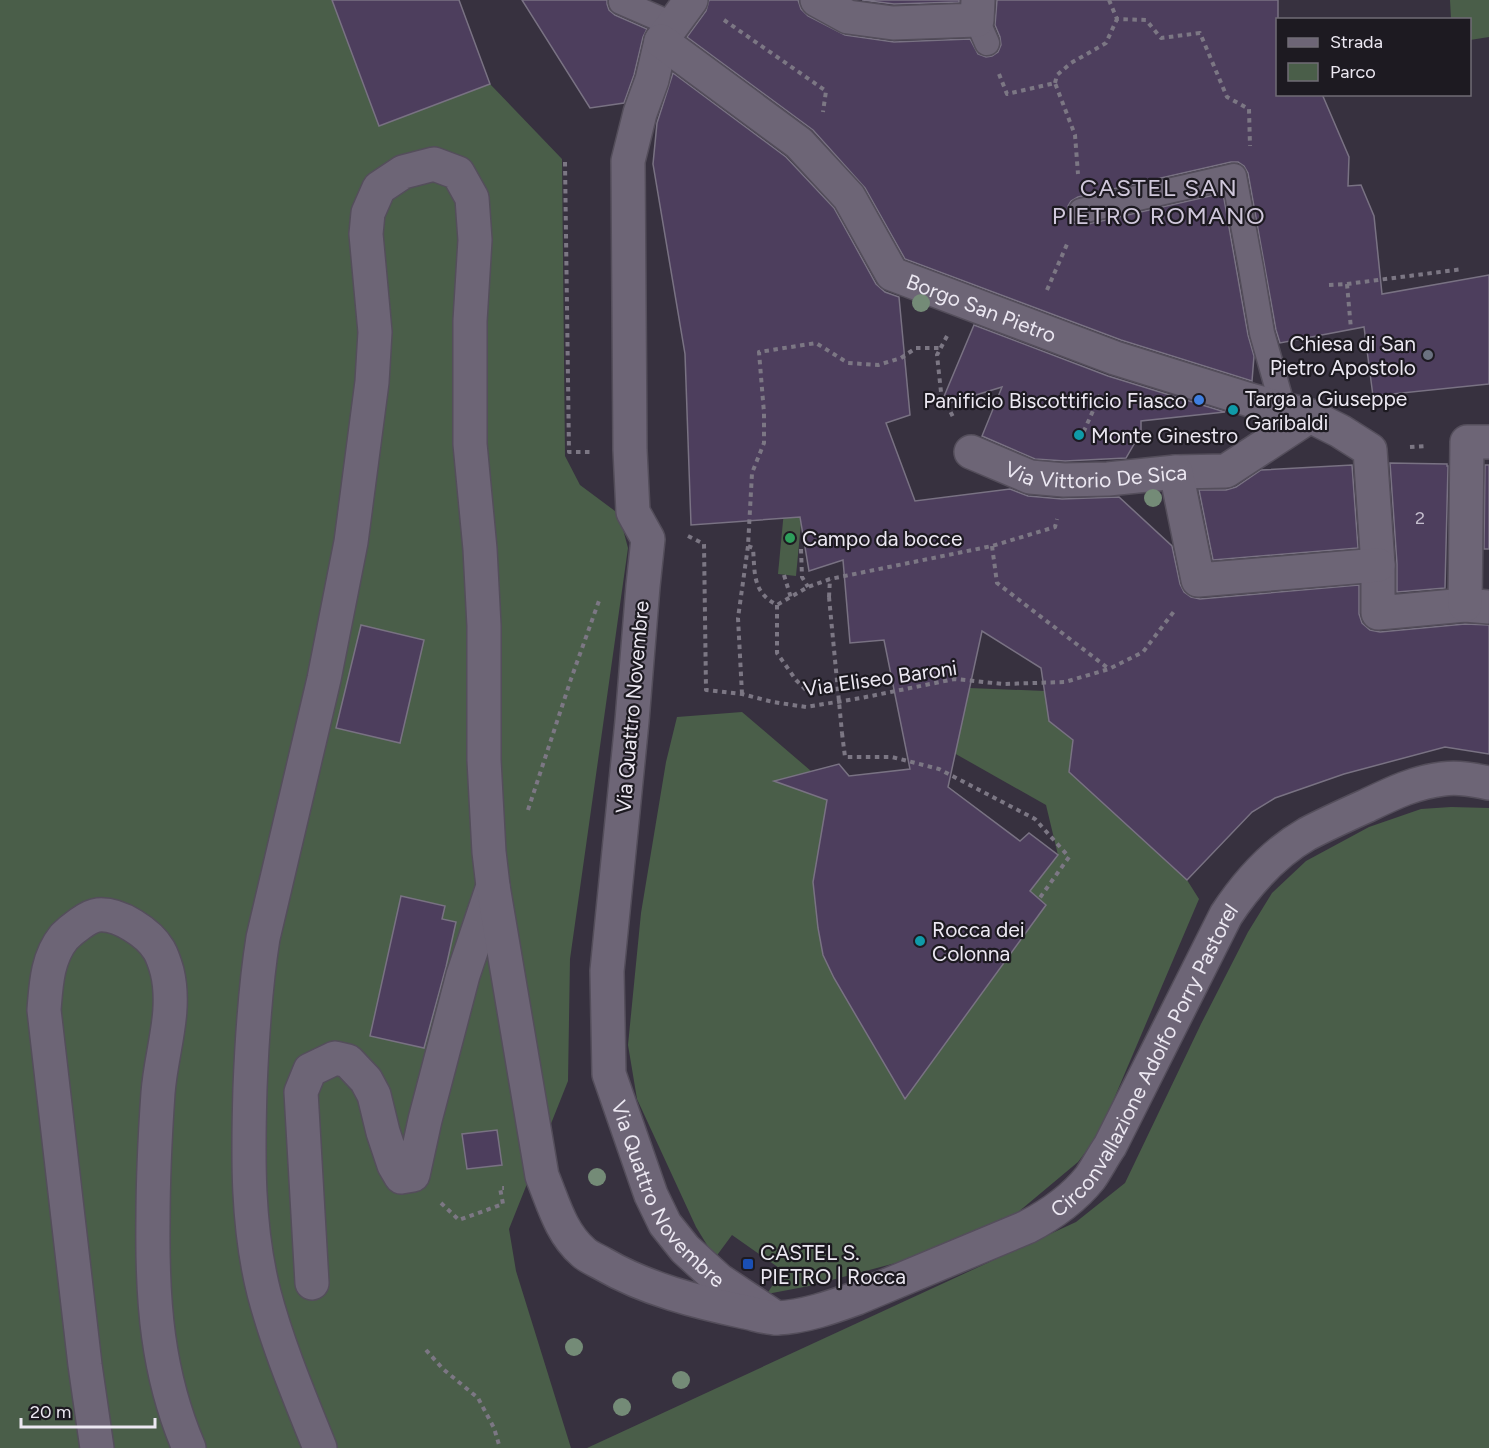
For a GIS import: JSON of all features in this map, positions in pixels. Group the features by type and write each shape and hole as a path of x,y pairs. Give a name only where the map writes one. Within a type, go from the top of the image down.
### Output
{"street":[{"path":"817,0 848,17 893,23 981,21"},
{"name":"Borgo San Pietro","path":"676,22 849,197 891,274 1115,358 1296,412 1340,431 1370,450"},
{"name":"Via Quattro Novembre","path":"676,22 640,113 628,161 630,450 633,512 648,539 607,971 609,1074 651,1195 665,1224 685,1249 719,1280 776,1318"},
{"path":"320,1448 265,1294 255,1242 249,1186 252,1034 257,976 269,908 324,678 351,542 372,382 375,332 366,234 368,213 379,188 403,172 434,164 458,173 472,198 475,240 470,321 470,444 484,626 485,780 489,852 542,1176 560,1221 583,1252 645,1284 704,1304 776,1318"},
{"name":"Via Vittorio De Sica","path":"970,452 1030,477 1064,480 1226,471 1296,412"},
{"path":"1370,450 1378,565 1378,613 1477,606 1478,442"},
{"path":"1176,472 1198,580 1378,565"},
{"name":"Circonvallazione Adolfo Porry Pastorel","path":"776,1318 812,1312 857,1298 1014,1234 1050,1214 1078,1191 1110,1146 1226,915 1239,895 1257,875 1285,849 1308,834 1402,789 1444,778 1489,783"},
{"path":"312,1283 301,1092 310,1071 335,1058 348,1061 366,1080 374,1095 394,1165 401,1177 413,1175 463,975 493,886"},
{"path":"97,1448 44,1010 47,976 58,945 80,923 97,915 116,918 132,925 153,942 164,959 170,987 169,1024 155,1127 153,1269 159,1347 172,1403 189,1448"}],"lane":[{"path":"621,2 676,22"},
{"path":"1081,211 1234,176 1262,333 1296,412"}],"path":[{"path":"1109,0 1118,19"},
{"path":"1032,326 1081,211 1076,135 1055,83 1057,75 1071,63 1106,43 1118,19"},
{"path":"1118,19 1146,20 1161,38 1200,33 1227,97 1249,109 1251,160 1234,176"},
{"path":"724,20 826,92"},
{"path":"981,21 1007,94 1055,83"},
{"path":"565,162 569,452 630,450"},
{"path":"1329,285 1462,269"},
{"path":"1347,284 1351,329"},
{"path":"941,392 937,355 964,301"},
{"path":"742,694 738,618 748,546 752,473 764,443 759,352 816,344 849,363 878,365 900,358 916,348 941,348"},
{"path":"777,605 808,587 830,579 992,546 1055,527 1064,480 1115,358"},
{"path":"1370,450 1478,442"},
{"name":"Via Eliseo Baroni","path":"633,512 704,544 706,690 742,694 806,707 955,679 1003,684 1065,682 1109,669 1143,652 1198,580"},
{"path":"748,546 753,548 756,582 761,593 767,600 777,605"},
{"path":"992,546 997,583 1109,669"},
{"path":"801,549 802,577 808,587"},
{"path":"784,575 791,598"},
{"path":"830,579 829,597 845,758 892,757 939,769 1035,819 1069,857 1039,899"},
{"path":"526,818 602,591"},
{"path":"777,605 777,653 796,680 809,693"},
{"path":"413,1175 459,1220 503,1204 500,1188"},
{"path":"426,1350 443,1369 478,1398 494,1428 500,1448"}],"green space":[{"path":"0,0 332,0 379,126 490,84 562,159 565,456 580,485 619,514 628,548 570,959 568,1081 509,1229 516,1271 571,1448 0,1448"},
{"path":"1450,0 1489,0 1489,37 1471,40 1471,18 1451,18"},
{"name":"Campo da bocce","path":"785,500 803,502 796,576 778,574"},
{"path":"969,688 1045,691 1049,721 1073,740 1069,772 1187,880 1199,899 1099,1134 1078,1162 1017,1213 922,1256 809,1286 767,1294 782,1270 732,1235 715,1258 696,1227 637,1099 628,1045 641,913 666,762 677,717 742,712 811,771 839,764 850,776 946,785 1020,841 998,871 1030,891 1058,855 1046,805 954,753"},
{"path":"1489,808 1489,1448 587,1448 1076,1222 1125,1183 1201,1024 1248,932 1272,893 1306,861 1369,827 1421,809"}],"building":[{"path":"332,0 459,0 490,84 379,126"},
{"path":"522,0 607,0 609,10 615,15 647,29 624,103 590,108"},
{"path":"709,0 798,0 801,9 808,16 845,35 894,42 970,39 978,54 986,57 998,52 1001,45 995,25 997,0 1278,0 1276,96 1323,96 1349,157 1348,186 1361,185 1374,216 1382,294 1489,275 1489,384 1373,396 1364,327 1280,343 1248,173 1238,162 1078,197 1071,201 1067,214 1077,225 1084,225 1223,193 1248,335 1254,356 1252,381 1121,340 905,259 865,188 813,130 687,37 706,11"},
{"path":"862,0 959,0 959,2 894,4"},
{"path":"673,73 786,157 834,208 876,284 885,292 899,297 910,415 886,423 915,501 1010,489 1028,496 1062,499 1119,497 1172,546 1180,584 1184,592 1191,597 1200,599 1359,585 1359,614 1362,623 1370,630 1380,632 1465,624 1489,625 1489,754 1445,747 1344,774 1275,798 1252,812 1187,880 1069,772 1073,740 1049,721 1041,668 982,631 948,787 1020,841 1029,833 1058,855 1030,891 1046,905 905,1099 834,978 823,955 813,882 827,800 774,781 839,764 849,776 910,769 884,640 850,643 843,560 809,571 800,517 691,525 685,354 653,164 657,123"},
{"path":"974,325 1108,376 1225,412 1141,421 1141,432 1126,458 1065,461 1035,459 982,436 1002,387 940,406"},
{"path":"1390,463 1447,464 1448,466 1445,588 1397,592"},
{"path":"1352,465 1358,548 1213,560 1199,490 1226,490 1236,487 1261,470"},
{"path":"1485,465 1489,465 1489,549 1484,549"},
{"path":"361,625 424,640 400,743 336,728"},
{"path":"401,896 445,906 442,919 456,922 424,1048 370,1036"},
{"path":"497,1130 502,1165 467,1169 462,1134"}],"place":[{"name":"Chiesa di San Pietro Apostolo","path":"1428,355"},
{"name":"Panificio Biscottificio Fiasco","path":"1199,400"},
{"name":"Targa a Giuseppe Garibaldi","path":"1233,410"},
{"name":"Monte Ginestro","path":"1079,435"},
{"name":"Campo da bocce","path":"790,538"},
{"name":"Rocca dei Colonna","path":"920,941"},
{"name":"CASTEL S. PIETRO | Rocca","path":"748,1264"}],"district":[{"name":"CASTEL SAN PIETRO ROMANO","path":"1159,201"}]}
